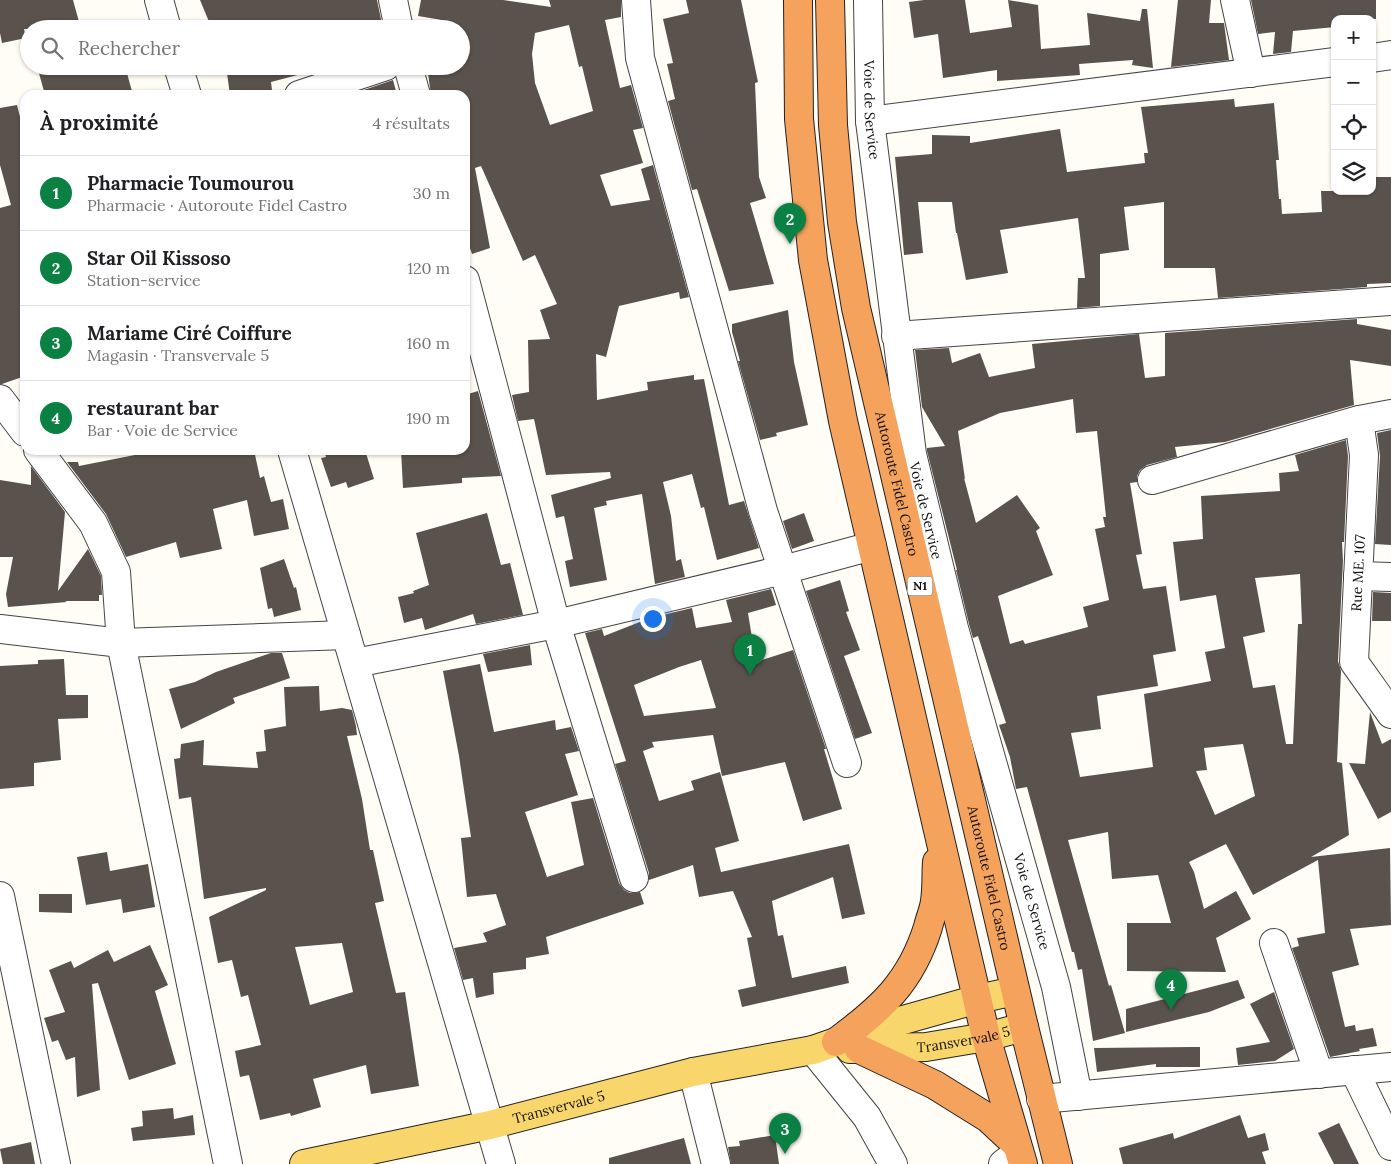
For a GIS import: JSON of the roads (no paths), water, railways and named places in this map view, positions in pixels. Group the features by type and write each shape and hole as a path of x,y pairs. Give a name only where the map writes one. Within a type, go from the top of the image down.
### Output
{"highway":[{"path":"798,0 799,119 813,260 843,421 986,1037 1016,1157"},
{"name":"Autoroute Fidel Castro","path":"830,0 833,125 842,222 856,308 1015,991 1058,1164"},
{"path":"938,828 935,902 922,944 906,977 890,997 836,1047 935,1085 988,1118 1016,1157"}],"main road":[{"name":"Transvervale 5","path":"836,1047 882,1026 1015,991"},
{"name":"Transvervale 5","path":"304,1164 490,1125 693,1072 836,1047 926,1047 986,1037 1024,1028"}],"street":[{"path":"159,0 165,20"},
{"path":"393,0 397,20"},
{"path":"636,0 640,58 763,511 846,763"},
{"name":"Voie de Service","path":"868,0 870,121 912,454 954,628 1056,987 1078,1096"},
{"path":"1235,0 1252,73"},
{"path":"1376,57 1391,55"},
{"path":"870,121 1331,63"},
{"path":"181,75 185,90"},
{"path":"314,90 359,75"},
{"path":"410,75 415,90"},
{"path":"470,299 556,624 634,878"},
{"path":"896,336 1391,301"},
{"path":"0,399 20,425"},
{"path":"1152,480 1359,420 1391,414"},
{"name":"Rue ME. 107","path":"1359,420 1364,454 1354,662 1391,714"},
{"path":"42,455 93,523 116,572 121,643 228,1164"},
{"path":"293,455 501,1164"},
{"path":"355,663 556,624 783,570 872,546"},
{"path":"1358,576 1391,578"},
{"path":"0,629 121,643 346,635"},
{"path":"0,896 56,1164"},
{"path":"1274,943 1319,1074"},
{"path":"836,1047 866,1117 893,1164"},
{"path":"1041,1099 1391,1067"},
{"path":"1354,1070 1391,1146"},
{"path":"693,1072 716,1164"}],"place":[{"name":"Star Oil Kissoso","path":"790,244"},
{"name":"Pharmacie Toumourou","path":"750,675"},
{"name":"restaurant bar","path":"1171,1010"},
{"name":"Mariame Ciré Coiffure","path":"785,1154"}]}
